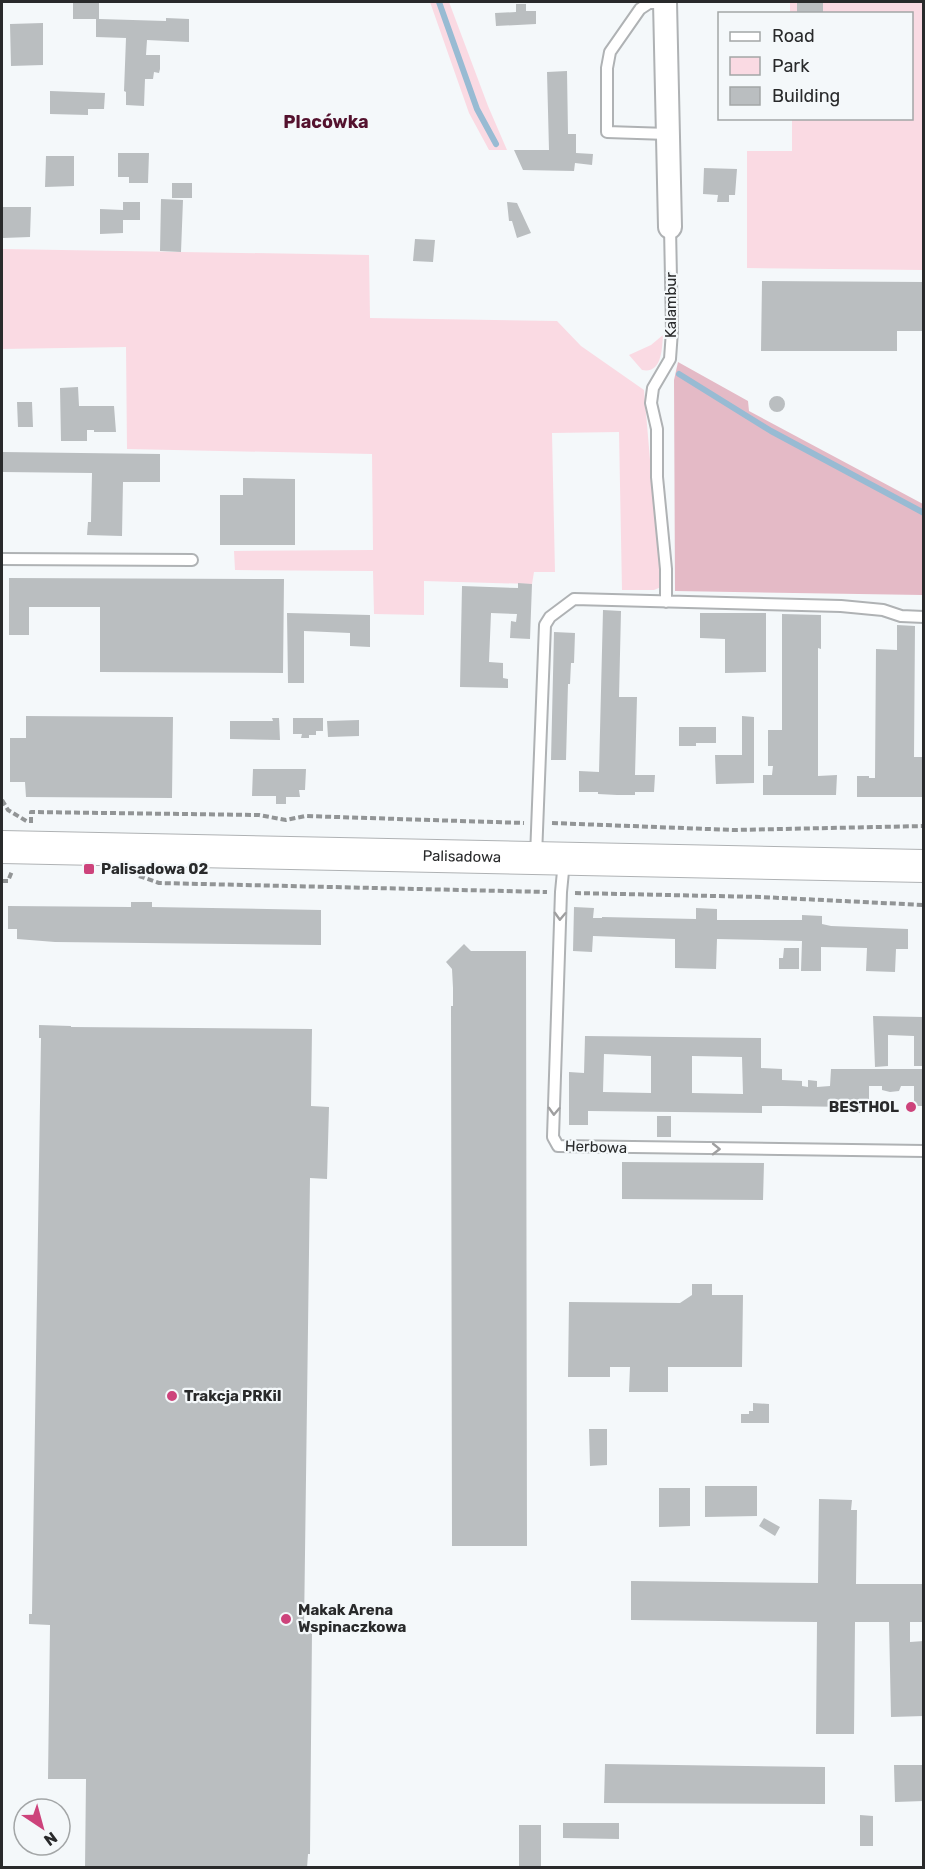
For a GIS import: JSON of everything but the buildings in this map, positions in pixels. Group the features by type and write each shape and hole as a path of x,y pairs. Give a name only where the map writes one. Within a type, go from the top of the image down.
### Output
{"street":[{"name":"Kalambur","path":"666,2 670,227"},
{"name":"Palisadowa","path":"2,847 924,866"}],"lane":[{"path":"666,2 649,3 640,9 610,52 607,68 607,132 668,134"},
{"name":"Kalambur","path":"666,602 666,569 657,477 657,429 651,403 653,388 670,358 672,332 670,227"},
{"path":"2,559 192,560"},
{"name":"Herbowa","path":"666,602 574,599 550,616 545,625 537,823 561,892 553,1137 558,1146 924,1151"},
{"path":"666,602 841,606 883,610 901,616 924,617"}],"path":[{"path":"2,800 8,810 31,824 31,812 259,816 286,820 305,816 734,830 924,825"},
{"path":"132,874 159,883 761,897 924,905"}],"green space":[{"path":"430,2 449,2 507,150 489,150 469,113"},
{"path":"790,2 923,2 923,270 747,268 747,151 792,151 792,120 913,120 913,12 790,12"},
{"path":"2,249 369,255 370,318 557,321 581,346 644,390 661,587 654,590 622,590 619,432 552,433 555,572 534,572 532,584 424,581 424,615 374,614 373,571 235,570 234,551 373,550 372,454 127,449 126,347 2,349"},
{"path":"663,335 660,359 657,364 649,370 642,370 629,355 651,345"}],"shaded area":[{"path":"678,362 748,401 749,411 923,504 923,595 675,591 674,380"}],"waterway":[{"path":"439,2 477,109 496,144"},
{"path":"679,374 771,431 924,513"}],"place":[{"name":"Palisadowa 02","path":"89,869"},
{"name":"BESTHOL","path":"911,1107"},
{"name":"Trakcja PRKiI","path":"172,1396"},
{"name":"Makak Arena Wspinaczkowa","path":"286,1619"}],"district":[{"name":"Placówka","path":"326,122"}]}
